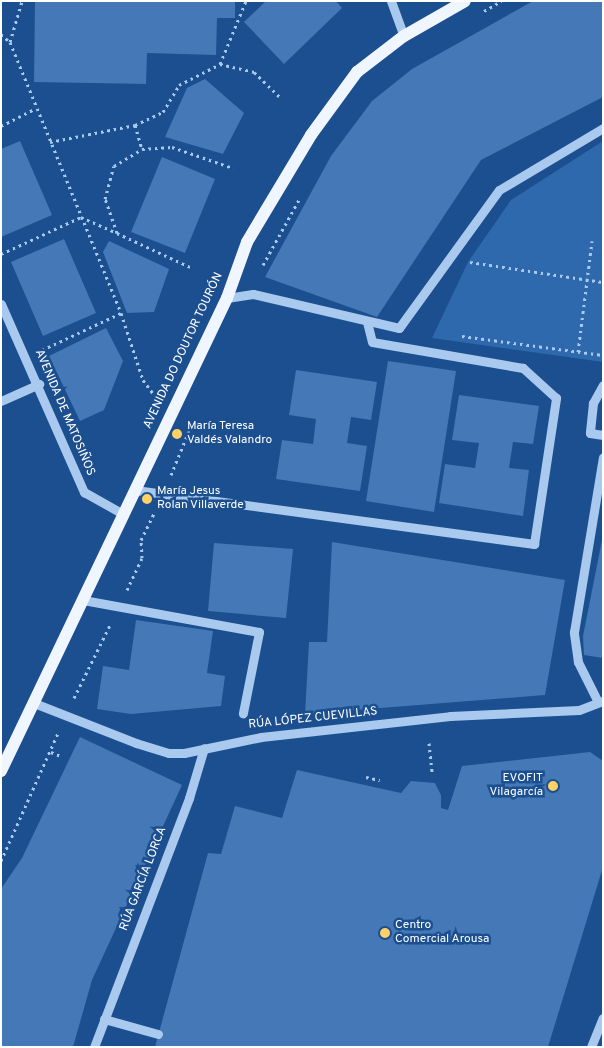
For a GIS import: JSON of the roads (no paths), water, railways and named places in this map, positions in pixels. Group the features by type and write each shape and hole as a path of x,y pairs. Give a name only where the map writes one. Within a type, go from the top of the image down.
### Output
{"main road":[{"name":"AVENIDA DO DOUTOR TOURÓN","path":"1,771 227,298 247,242 311,135 357,72 404,36 465,1"}],"street":[{"path":"391,1 404,36"},
{"path":"227,298 246,295 399,328 499,190 603,128"},
{"name":"AVENIDA DE MATOSIÑOS","path":"1,304 39,384 84,492 123,514"},
{"path":"135,490 534,544 556,398 523,368 372,342 367,322"},
{"path":"1,400 39,384"},
{"path":"603,385 593,403 590,433 603,435"},
{"path":"601,702 578,662 574,632 603,457"},
{"path":"83,600 259,632 243,713"},
{"name":"RÚA LÓPEZ CUEVILLAS","path":"34,703 170,753 261,737 450,716 579,710 601,702"},
{"name":"RÚA GARCÍA LORCA","path":"94,1047 189,798 204,748"},
{"path":"591,1047 603,1018"},
{"path":"104,1019 158,1034"}],"place":[{"name":"María Teresa Valdés Valandro","path":"177,434"},
{"name":"María Jesus Rolan Villaverde","path":"147,499"},
{"name":"EVOFIT Vilagarcía","path":"553,786"},
{"name":"Centro Comercial Arousa","path":"385,933"}]}
